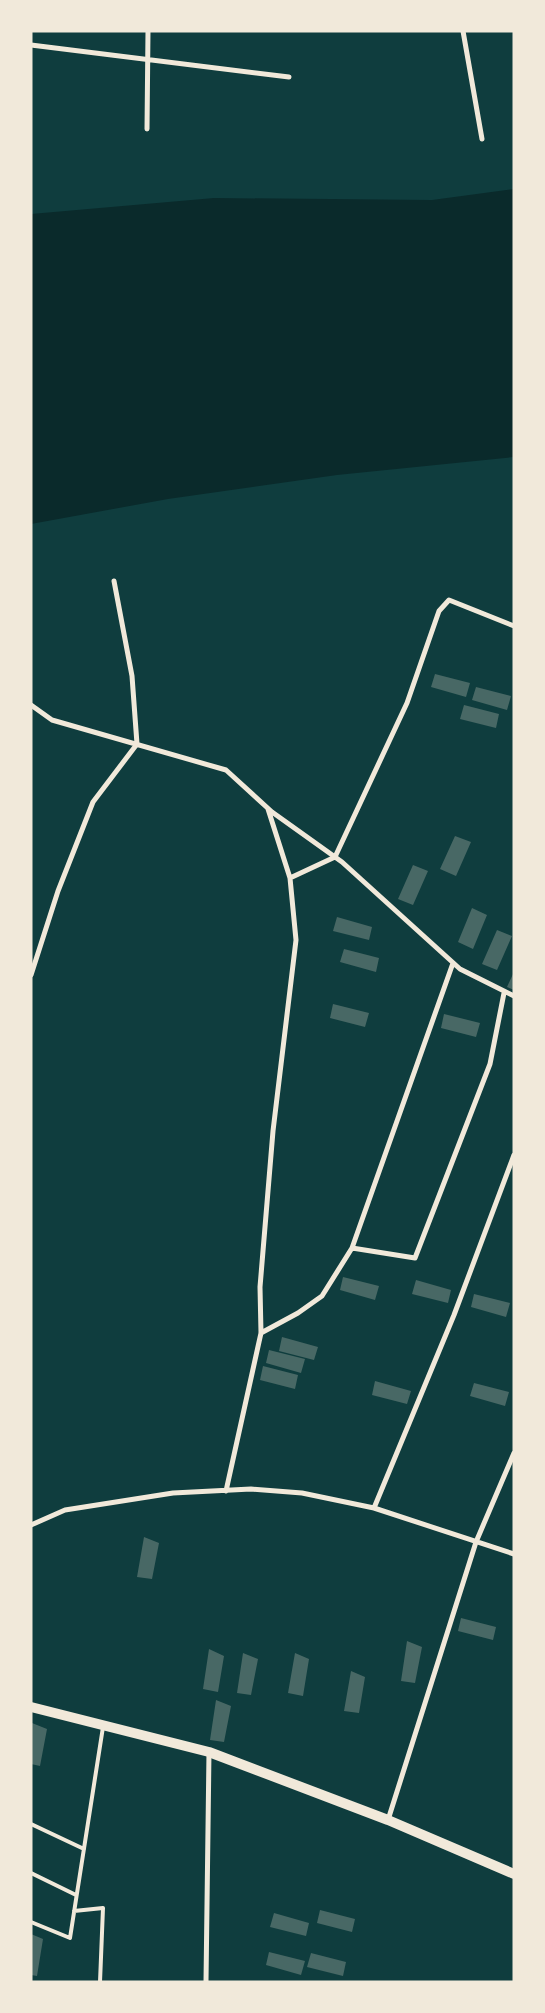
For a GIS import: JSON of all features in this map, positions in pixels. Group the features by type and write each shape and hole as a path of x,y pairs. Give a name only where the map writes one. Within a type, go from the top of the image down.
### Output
{"main road":[{"path":"31,1707 209,1752 388,1820 514,1874"}],"street":[{"path":"146,130 148,31"},
{"path":"463,31 482,139"},
{"path":"31,45 53,46 148,61 288,77"},
{"path":"31,975 58,891 93,802 138,744 132,676 114,581"},
{"path":"290,878 335,857 407,703 440,611 449,600 514,626"},
{"path":"31,705 52,720 226,770 268,808 335,857 460,969 504,993 514,996"},
{"path":"226,1490 261,1333 260,1287 273,1131 296,940 290,878 268,808"},
{"path":"261,1333 298,1313 322,1296 352,1248 453,963"},
{"path":"352,1248 415,1258 490,1064 504,993"},
{"path":"374,1508 454,1315 514,1155"},
{"path":"388,1820 476,1542 514,1453"},
{"path":"31,1525 64,1510 173,1493 226,1490 302,1493 374,1508 514,1554"},
{"path":"206,1982 209,1752"}],"lane":[{"path":"31,1922 70,1938 103,1725"},
{"path":"31,1824 84,1849"},
{"path":"31,1873 76,1895"},
{"path":"74,1911 103,1908 100,1982"}],"water":[{"path":"514,189 514,457 337,475 168,499 31,524 31,214 214,198 432,200"}],"building":[{"path":"435,674 470,683 466,697 431,687"},
{"path":"476,687 511,696 507,710 472,700"},
{"path":"464,705 499,714 496,728 460,719"},
{"path":"455,836 471,842 456,876 440,869"},
{"path":"413,865 428,871 413,905 398,899"},
{"path":"472,908 487,915 473,949 458,942"},
{"path":"337,917 372,927 369,940 333,931"},
{"path":"497,930 512,936 497,970 482,964"},
{"path":"344,949 379,958 376,972 340,962"},
{"path":"514,972 514,990 507,987"},
{"path":"333,1004 369,1013 365,1027 330,1018"},
{"path":"444,1014 480,1023 476,1037 441,1028"},
{"path":"343,1277 379,1286 375,1300 340,1290"},
{"path":"416,1280 451,1290 448,1303 412,1294"},
{"path":"474,1294 510,1303 506,1317 471,1307"},
{"path":"282,1337 318,1347 314,1360 279,1351"},
{"path":"269,1350 305,1359 301,1373 266,1363"},
{"path":"263,1366 298,1375 295,1389 260,1380"},
{"path":"375,1381 411,1391 407,1404 372,1395"},
{"path":"474,1383 509,1392 505,1406 470,1396"},
{"path":"144,1537 159,1543 152,1579 137,1577"},
{"path":"461,1618 496,1627 493,1640 458,1631"},
{"path":"407,1641 422,1647 415,1683 401,1681"},
{"path":"209,1649 224,1656 218,1692 203,1689"},
{"path":"243,1653 258,1659 251,1695 237,1693"},
{"path":"295,1653 309,1659 303,1696 288,1693"},
{"path":"351,1671 365,1677 359,1713 344,1711"},
{"path":"216,1700 231,1706 224,1742 210,1740"},
{"path":"32,1723 47,1729 40,1766 31,1764"},
{"path":"320,1910 355,1919 352,1932 317,1923"},
{"path":"274,1913 309,1923 306,1936 270,1927"},
{"path":"31,1934 43,1939 37,1976 31,1975"},
{"path":"269,1952 305,1961 301,1975 266,1965"},
{"path":"311,1953 346,1962 343,1976 307,1967"}]}
